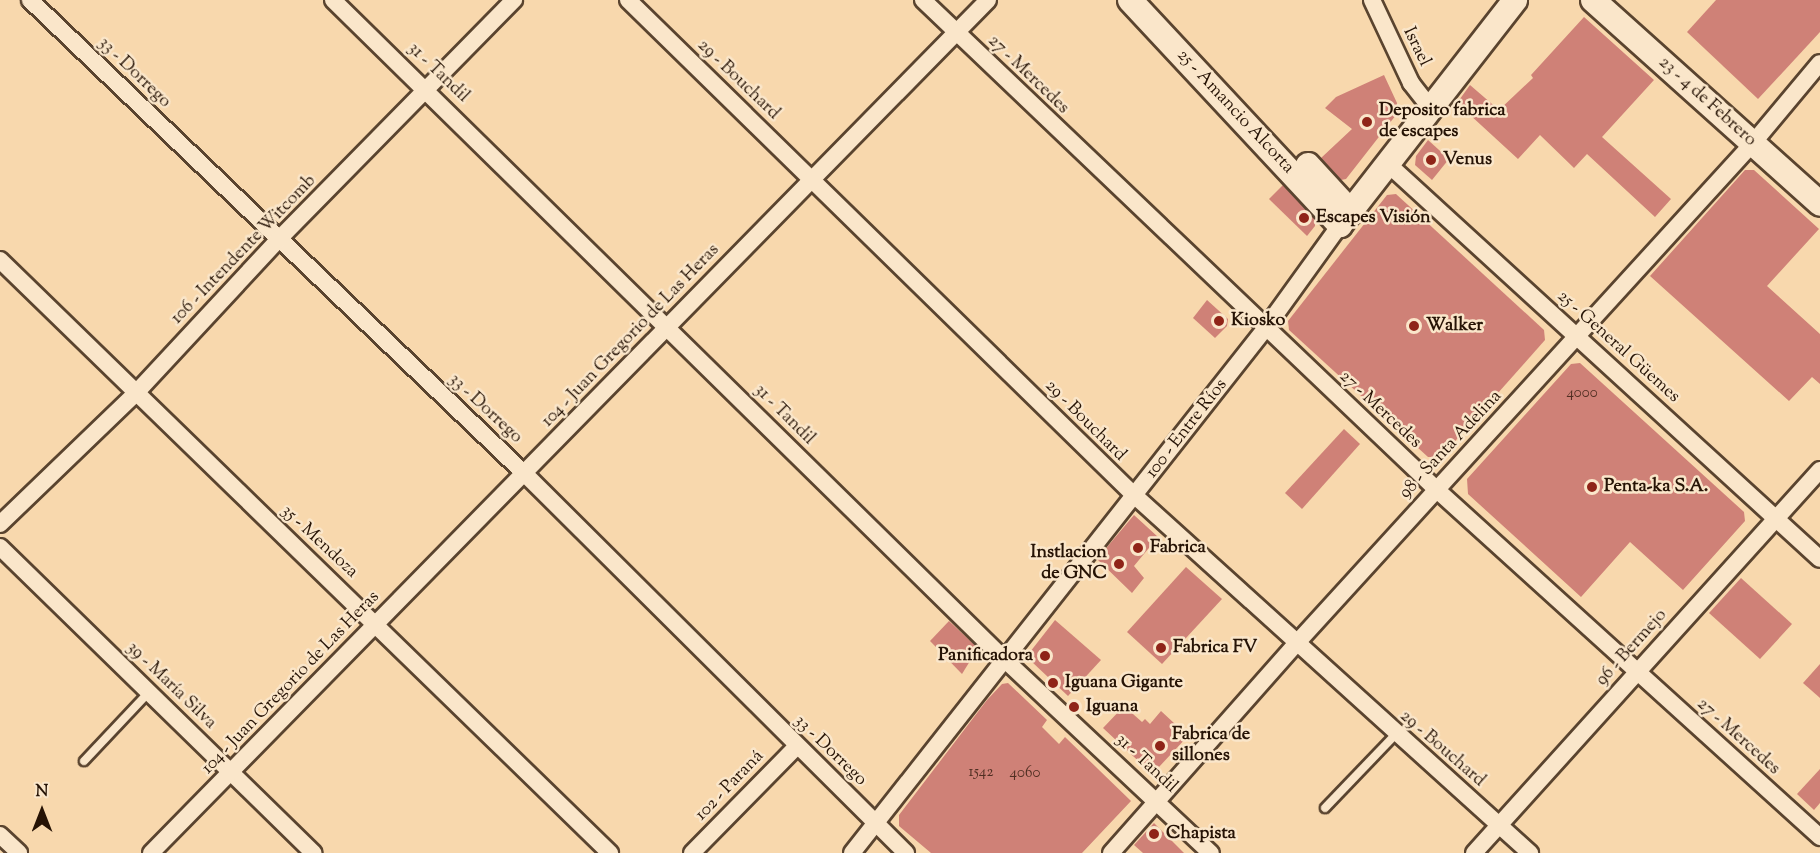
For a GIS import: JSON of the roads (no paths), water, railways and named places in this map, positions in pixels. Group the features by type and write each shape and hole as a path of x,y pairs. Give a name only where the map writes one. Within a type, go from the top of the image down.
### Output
{"main road":[{"name":"25 - Amancio Alcorta","path":"1130,0 1346,218"},
{"path":"1151,0 1346,218"},
{"name":"100 - Entre Ríos","path":"1346,218 1515,0"},
{"name":"23 - 4 de Febrero","path":"1593,0 1820,204"}],"street":[{"name":"33 - Dorrego","path":"30,0 278,240 524,472 796,747 906,853"},
{"name":"31 - Tandil","path":"333,0 428,90 1003,658 1211,853"},
{"name":"106 - Intendente Witcomb","path":"0,524 135,394 278,240 428,90 513,0"},
{"name":"29 - Bouchard","path":"628,0 1134,495 1295,645 1530,853"},
{"name":"27 - Mercedes","path":"923,0 1265,329 1437,490 1820,837"},
{"name":"104 - Juan Gregorio de Las Heras","path":"151,853 988,0"},
{"name":"Israel","path":"1371,0 1411,83 1430,107"},
{"name":"98 - Santa Adelina","path":"1111,853 1295,645 1753,143 1820,63"},
{"name":"25 - General Güemes","path":"1388,164 1820,559"},
{"name":"100 - Entre Ríos","path":"852,853 1003,658 1265,329 1346,218"},
{"name":"35 - Mendoza","path":"0,260 135,394 377,623 610,853"},
{"name":"96 - Bermejo","path":"1474,853 1820,470"},
{"name":"39 - María Silva","path":"0,547 314,853"},
{"name":"102 - Paraná","path":"692,853 796,747"},
{"path":"0,835 19,853"}],"lane":[{"path":"84,761 149,692"},
{"path":"1325,808 1396,734"}],"place":[{"name":"Deposito fabrica de escapes","path":"1367,122"},
{"name":"Venus","path":"1431,160"},
{"name":"Escapes Visión","path":"1304,218"},
{"name":"Kiosko","path":"1219,321"},
{"name":"Walker","path":"1414,326"},
{"name":"Penta-ka S.A.","path":"1592,487"},
{"name":"Fabrica","path":"1138,548"},
{"name":"Instlacion de GNC","path":"1119,564"},
{"name":"Fabrica FV","path":"1161,648"},
{"name":"Panificadora","path":"1045,656"},
{"name":"Iguana Gigante","path":"1053,683"},
{"name":"Iguana","path":"1074,707"},
{"name":"Fabrica de sillones","path":"1160,746"},
{"name":"Chapista","path":"1154,834"}]}
